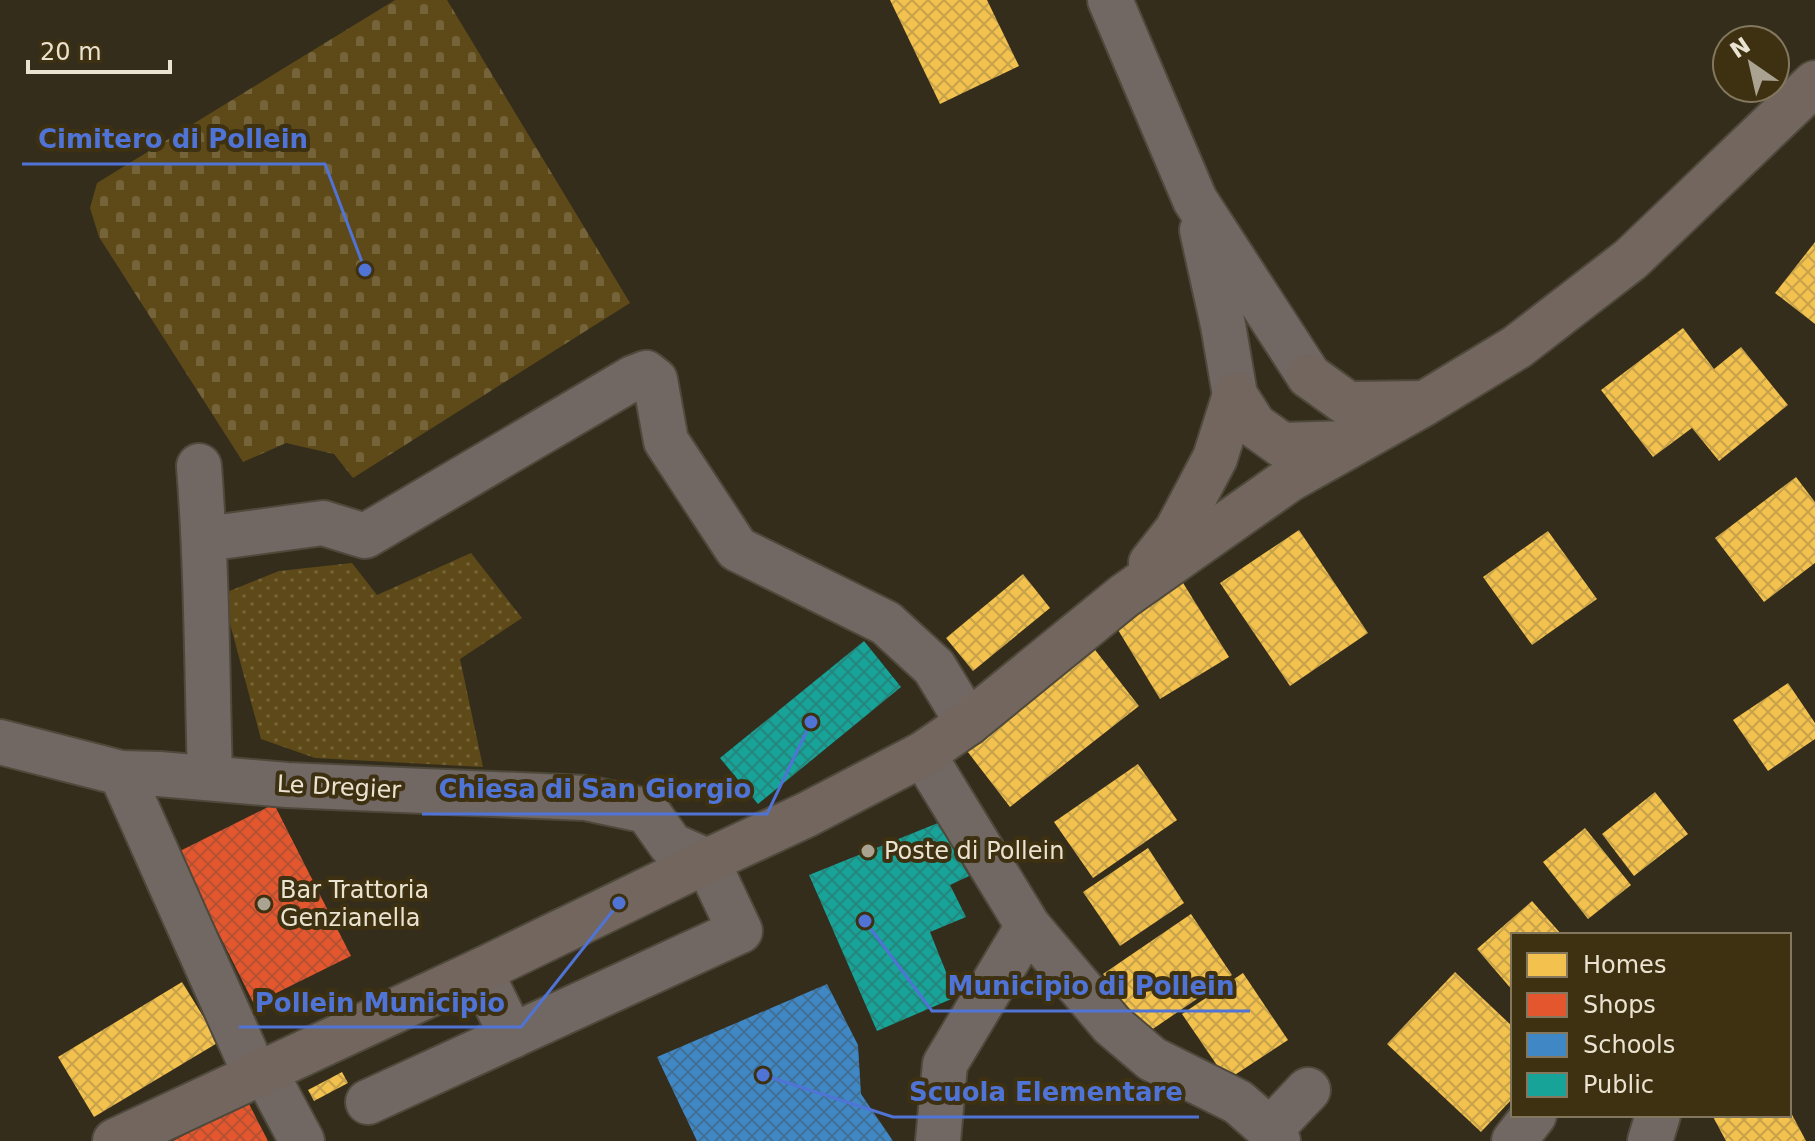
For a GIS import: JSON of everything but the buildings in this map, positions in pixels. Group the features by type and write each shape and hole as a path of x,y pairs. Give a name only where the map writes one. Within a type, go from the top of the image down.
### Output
{"main road":[{"path":"115,1141 806,815 923,754 968,723 1124,596 1298,462 1355,443 1517,347 1631,259 1814,86"},
{"path":"1309,376 1348,404 1425,403"},
{"path":"1298,462 1310,403 1309,376"},
{"path":"1235,395 1254,425 1282,445 1298,462"},
{"path":"1124,596 1177,530 1215,458 1235,395"}],"street":[{"path":"1110,0 1195,200 1309,376"},
{"path":"1195,200 1235,395"},
{"path":"205,539 323,523 365,536 646,373 655,380 666,441 737,549 886,623 934,667 968,723"},
{"path":"199,466 205,539 210,778"},
{"name":"Le Dregier","path":"0,742 121,773 287,785 586,798 647,811 671,845 707,861"},
{"path":"923,754 1028,926 1112,1025 1152,1059 1238,1102 1274,1135 1308,1090"},
{"path":"121,773 260,1074 302,1141"},
{"path":"368,1102 740,931 707,861"},
{"path":"938,1141 945,1064 1028,926"},
{"path":"480,971 512,1036"},
{"path":"1514,1141 1532,1117"},
{"path":"1650,1141 1657,1117"}],"green space":[{"path":"395,0 447,0 630,303 353,478 334,454 286,443 243,462 99,237 90,208 97,183"},
{"path":"471,553 522,618 460,659 483,767 315,758 261,739 222,594 279,571 352,563 377,595"}],"place":[{"name":"Cimitero di Pollein","path":"365,270"},
{"name":"Chiesa di San Giorgio","path":"811,722"},
{"name":"Poste di Pollein","path":"868,851"},
{"name":"Pollein Municipio","path":"619,903"},
{"name":"Bar Trattoria Genzianella","path":"264,904"},
{"name":"Municipio di Pollein","path":"865,921"},
{"name":"Scuola Elementare","path":"763,1075"}]}
